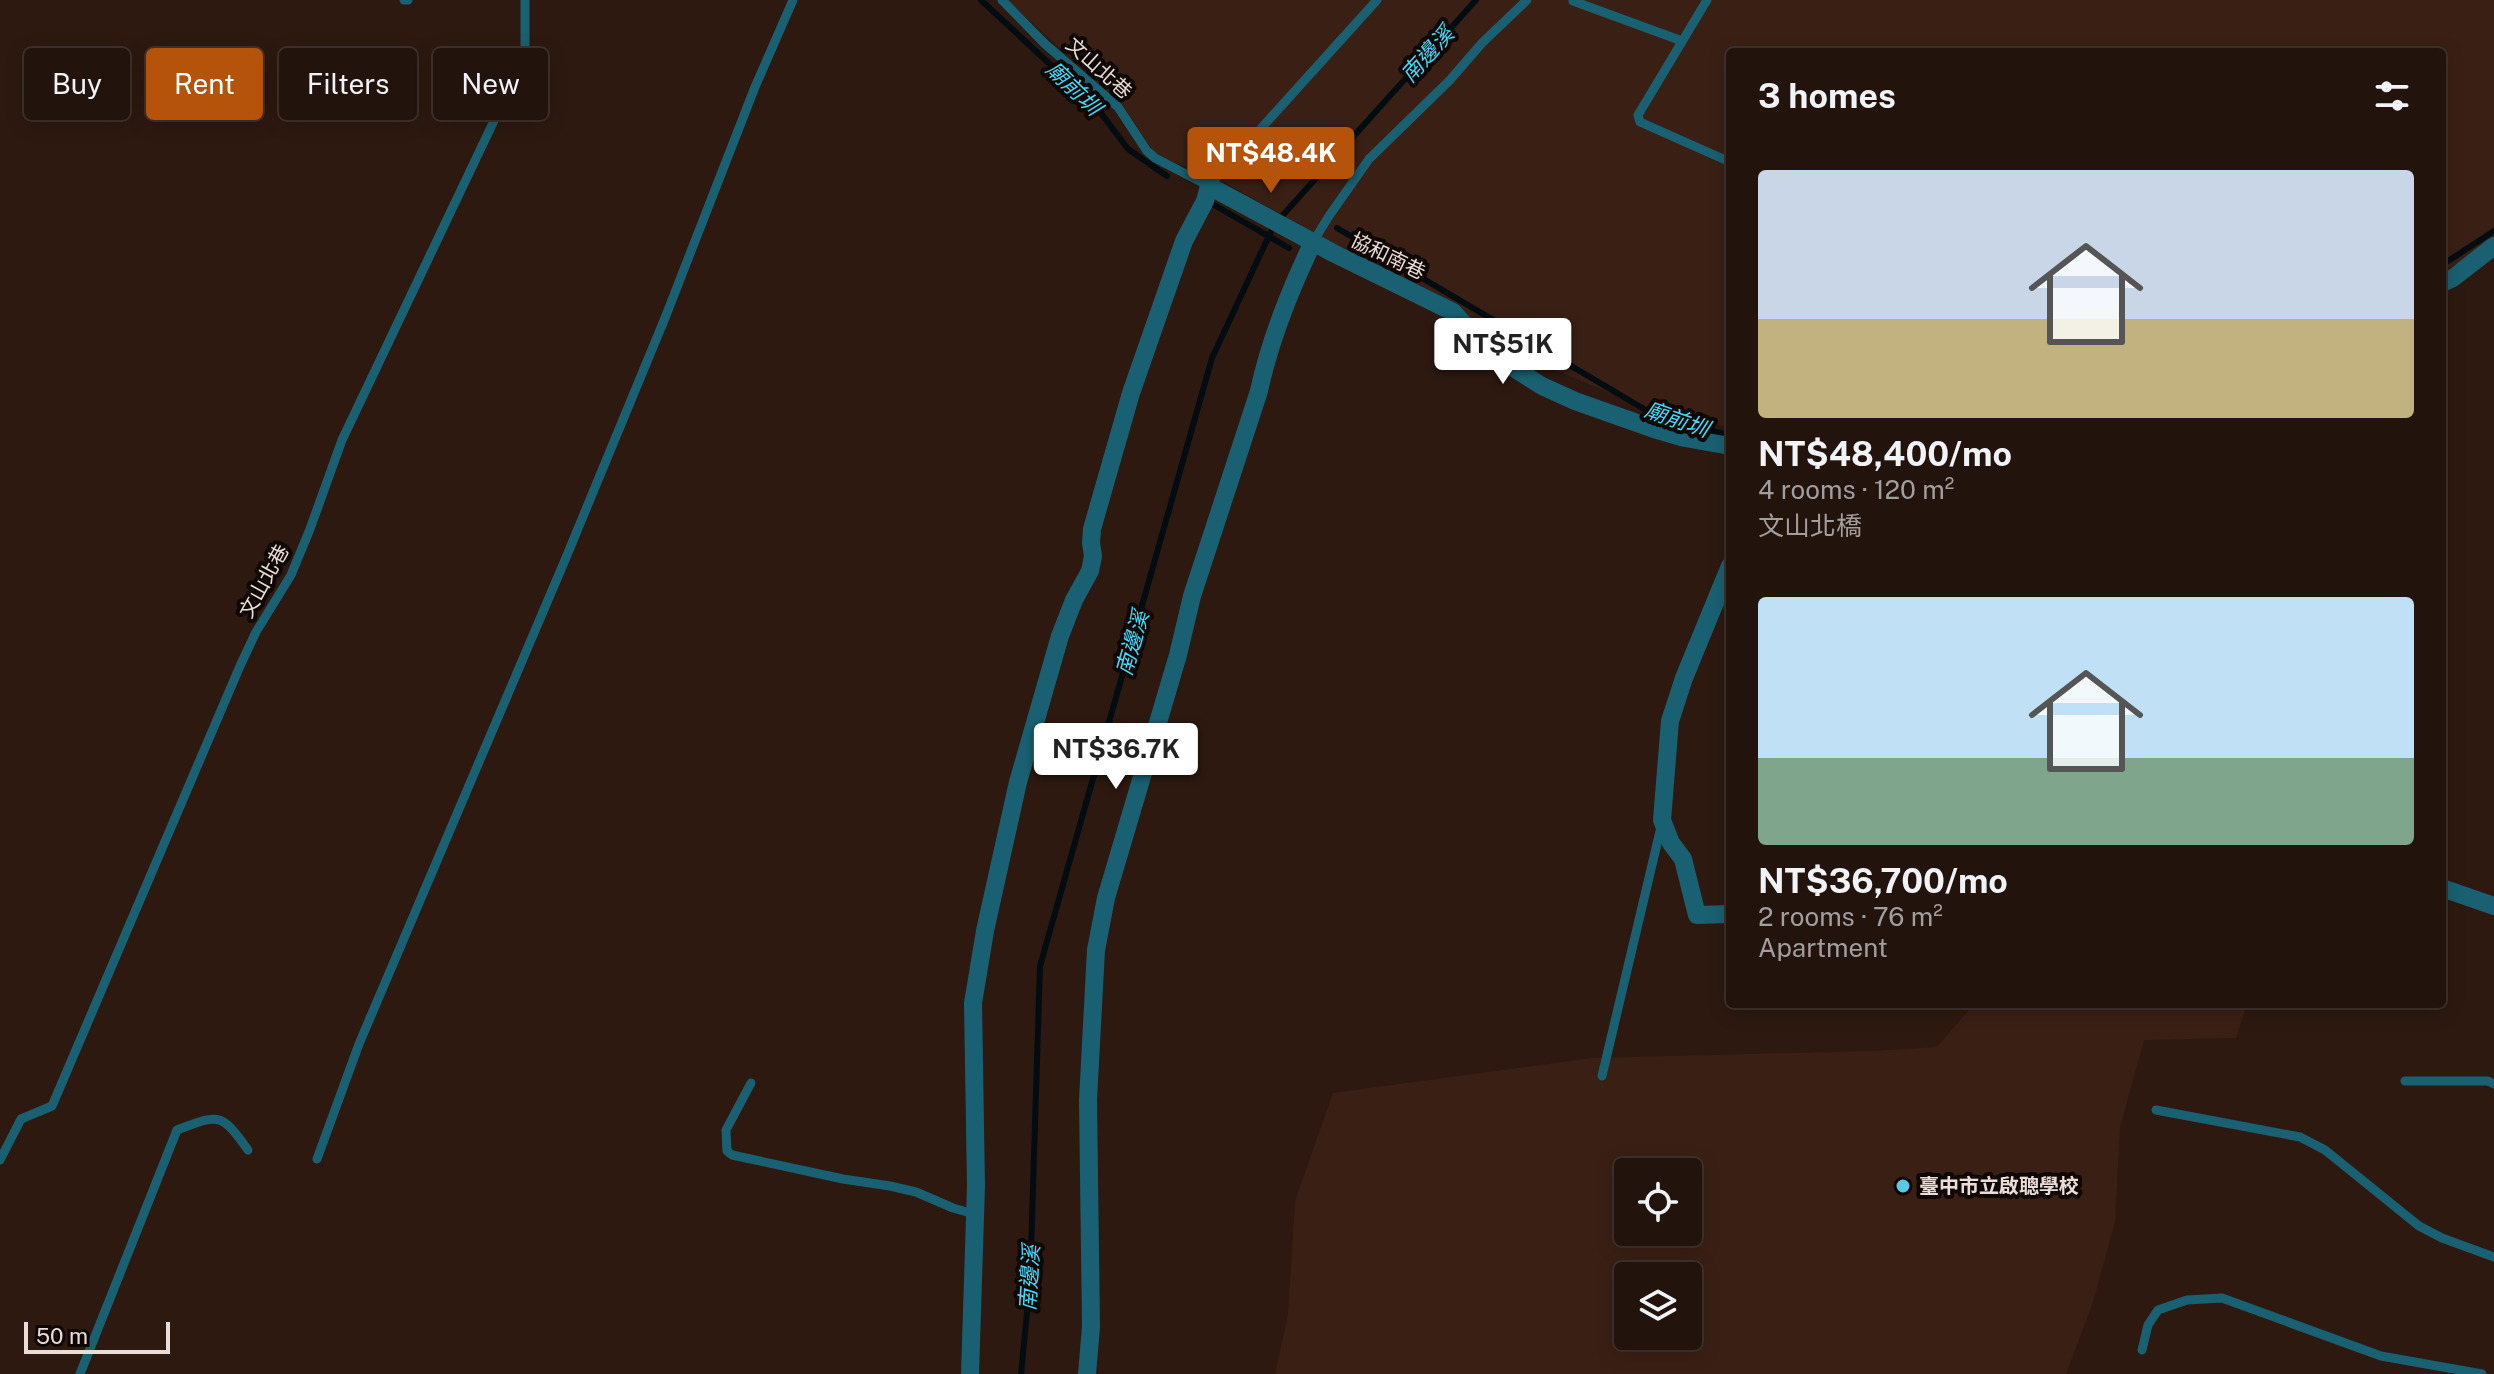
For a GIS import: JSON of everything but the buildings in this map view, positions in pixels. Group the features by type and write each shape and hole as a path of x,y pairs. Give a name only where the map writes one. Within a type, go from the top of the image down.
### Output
{"street":[{"name":"協和南巷","path":"1209,186 1453,312 1490,353 1542,386 1654,429 1726,445"},
{"path":"970,1374 974,1214 973,1003 1000,858 1018,782 1060,636 1090,571 1092,529 1131,393 1184,241 1205,201 1209,186"},
{"path":"1087,1374 1091,1327 1088,1100 1096,950 1104,911 1192,596 1259,391 1266,359 1292,285 1313,242"},
{"path":"2446,281 2494,246"},
{"path":"1726,576 1684,678 1670,721 1662,820 1671,843 1683,859 1697,915 1726,914"},
{"path":"2446,889 2494,906"}],"lane":[{"name":"文山北巷","path":"0,1160 21,1119 52,1106 240,666 256,632 291,575 342,440 521,64 525,49 525,0"},
{"path":"317,1159 359,1044 624,418 755,87 793,0"},
{"name":"文山北巷","path":"1002,0 1045,44 1118,107 1147,151 1209,186"},
{"path":"1209,186 1377,0"},
{"path":"1313,242 1369,159 1527,0"},
{"path":"1707,0 1638,115 1640,122 1726,160"},
{"path":"1573,1 1682,41"},
{"path":"1602,1076 1662,820"},
{"path":"2405,1081 2488,1081 2494,1084"},
{"path":"751,1083 726,1130 727,1151 732,1155 916,1192 974,1214"},
{"path":"2156,1110 2300,1137 2325,1150 2419,1226 2494,1257"},
{"path":"80,1374 177,1130 209,1118 229,1123 248,1150"},
{"path":"2142,1350 2148,1325 2158,1310 2187,1300 2222,1298 2381,1356 2482,1374"}],"shaded area":[{"path":"1007,0 2494,0 2494,246 2446,269 2446,48 1726,48 1726,426 1664,414 1519,356 1224,182 1156,155 1121,103"},
{"name":"臺中市立啟聰學校","path":"1971,1008 2246,1008 2236,1038 2144,1040 2120,1127 2115,1222 2093,1302 2066,1374 1275,1374 1288,1315 1295,1201 1333,1093 1592,1058 1937,1047"}],"waterway":[{"name":"廟前圳","path":"981,0 1097,108 1128,149 1167,176"},
{"name":"南邊溪","path":"1021,1374 1030,1282 1040,966 1212,358 1274,225 1476,0"},
{"name":"廟前圳","path":"1209,202 1289,248"},
{"name":"廟前圳","path":"1337,228 1651,413 1726,435"},
{"name":"廟前圳","path":"2446,262 2494,231"}],"place":[{"name":"臺中市立啟聰學校","path":"1903,1186"}]}
